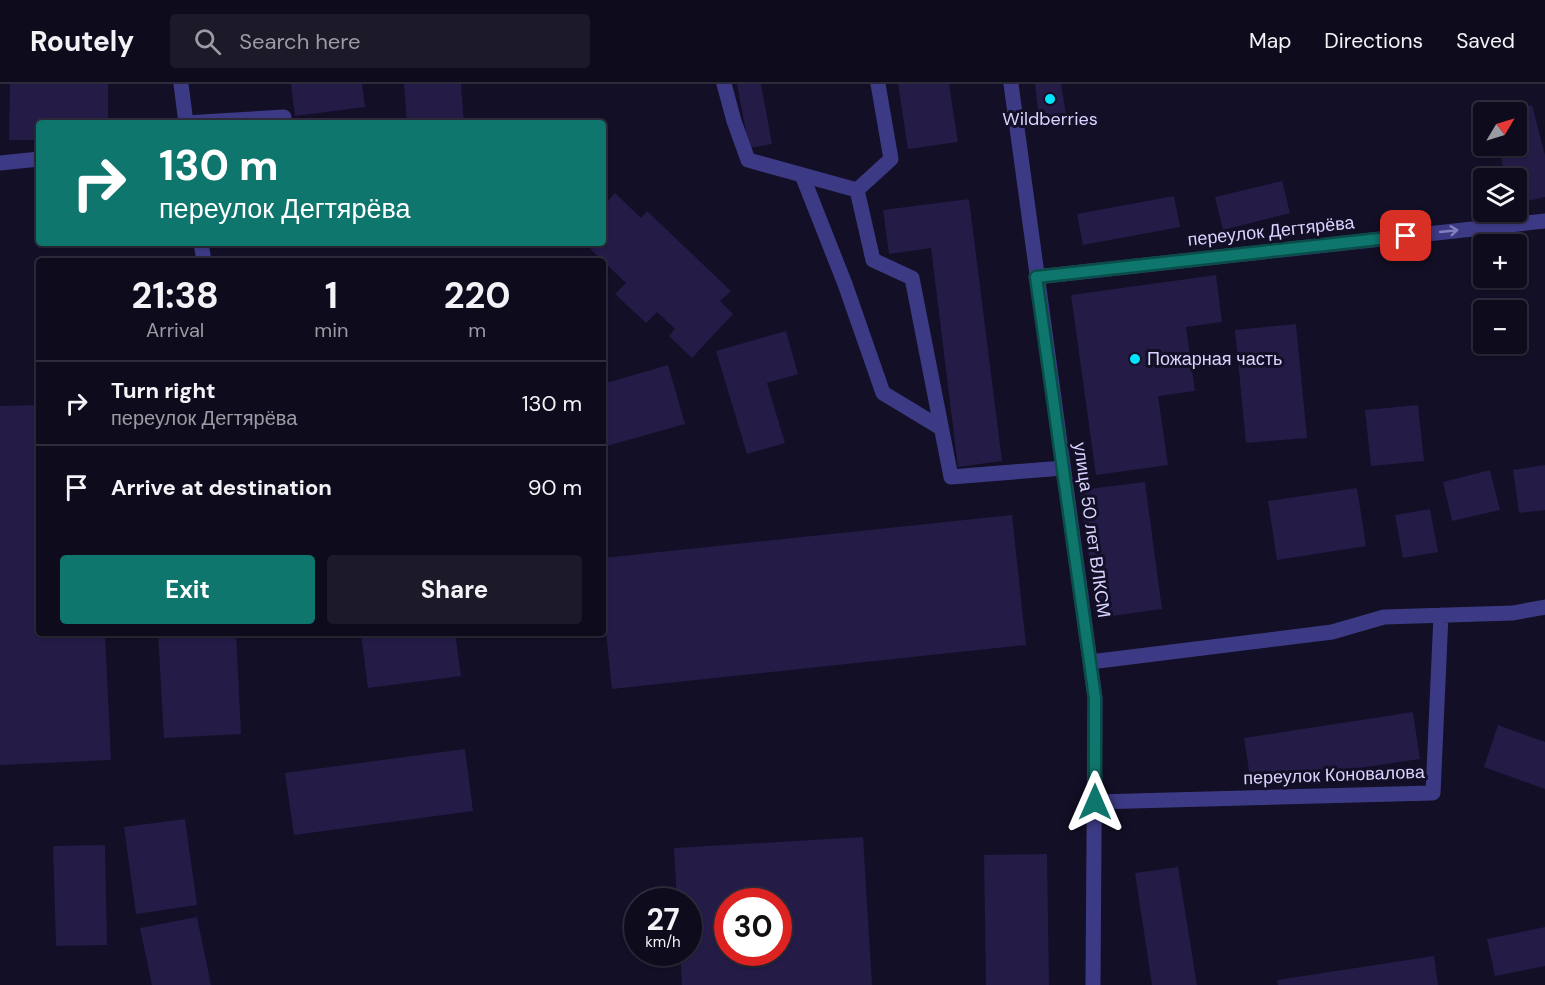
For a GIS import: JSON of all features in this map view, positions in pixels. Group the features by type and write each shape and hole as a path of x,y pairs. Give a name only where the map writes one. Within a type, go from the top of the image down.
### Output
{"street":[{"path":"181,84 186,120"},
{"path":"724,84 748,160 857,190"},
{"path":"857,190 891,159 878,84"},
{"name":"улица 50 лет ВЛКСМ","path":"1011,84 1095,698 1093,985"},
{"path":"235,120 284,117"},
{"path":"0,163 36,159"},
{"path":"802,175 845,284 883,393 941,428"},
{"path":"857,190 873,260 912,278 951,477 1063,468"},
{"name":"переулок Дегтярёва","path":"1036,277 1545,221"},
{"path":"1090,662 1332,632 1384,617 1513,612 1545,607"},
{"name":"переулок Коновалова","path":"1095,802 1433,793 1441,615"}],"building":[{"path":"10,84 108,84 108,120 36,120 36,140 9,140"},
{"path":"291,84 362,84 365,107 295,116"},
{"path":"404,84 461,84 464,120 407,120"},
{"path":"737,84 761,84 772,144 749,148"},
{"path":"898,84 949,84 958,142 908,149"},
{"name":"Wildberries","path":"1035,84 1061,84 1066,114 1039,118"},
{"path":"1532,105 1545,155 1545,197 1527,201 1527,168 1504,168 1500,156 1527,156 1527,106"},
{"path":"1282,181 1290,213 1223,230 1215,197"},
{"path":"615,193 641,218 647,211 731,291 720,301 733,314 692,358 669,336 675,329 657,312 646,323 615,294 626,283 606,264 606,258 600,258 587,246 606,246 606,203"},
{"path":"1174,196 1180,227 1083,245 1077,214"},
{"path":"969,199 1002,461 958,467 931,248 889,254 883,210"},
{"name":"Пожарная часть","path":"1216,275 1222,322 1186,327 1195,391 1158,396 1168,465 1096,475 1071,295"},
{"path":"1296,324 1307,438 1246,443 1235,330"},
{"path":"786,331 798,374 767,383 785,443 747,454 716,351"},
{"path":"668,365 685,424 606,446 606,383"},
{"path":"36,405 36,636 105,636 111,760 0,765 0,406"},
{"path":"1418,405 1424,461 1371,466 1365,410"},
{"path":"1545,465 1545,510 1519,513 1513,470"},
{"path":"1490,470 1500,510 1452,521 1443,482"},
{"path":"1145,482 1162,609 1097,618 1080,490"},
{"path":"1357,488 1366,546 1277,560 1268,501"},
{"path":"1430,509 1438,552 1403,558 1395,515"},
{"path":"1012,515 1026,645 612,689 606,632 606,558"},
{"path":"158,636 236,636 241,734 164,738"},
{"path":"361,636 455,636 461,676 368,688"},
{"path":"1413,712 1420,759 1251,784 1244,738"},
{"path":"1498,725 1545,742 1545,789 1484,767"},
{"path":"465,749 473,811 294,835 285,773"},
{"path":"185,819 197,905 136,914 124,827"},
{"path":"863,837 872,985 682,985 681,966 702,966 702,888 676,888 674,848"},
{"path":"105,845 107,945 56,946 53,846"},
{"path":"1047,854 1049,985 986,985 984,855"},
{"path":"1178,867 1197,985 1152,985 1135,873"},
{"path":"197,917 211,985 152,985 140,928"},
{"path":"1545,927 1545,966 1495,976 1487,939"},
{"path":"1434,956 1438,985 1278,985 1277,980"}],"place":[{"name":"Wildberries","path":"1050,99"},
{"name":"Пожарная часть","path":"1135,359"}],"route":[{"path":"1095,802 1095,698 1036,277 1406,236"}]}
